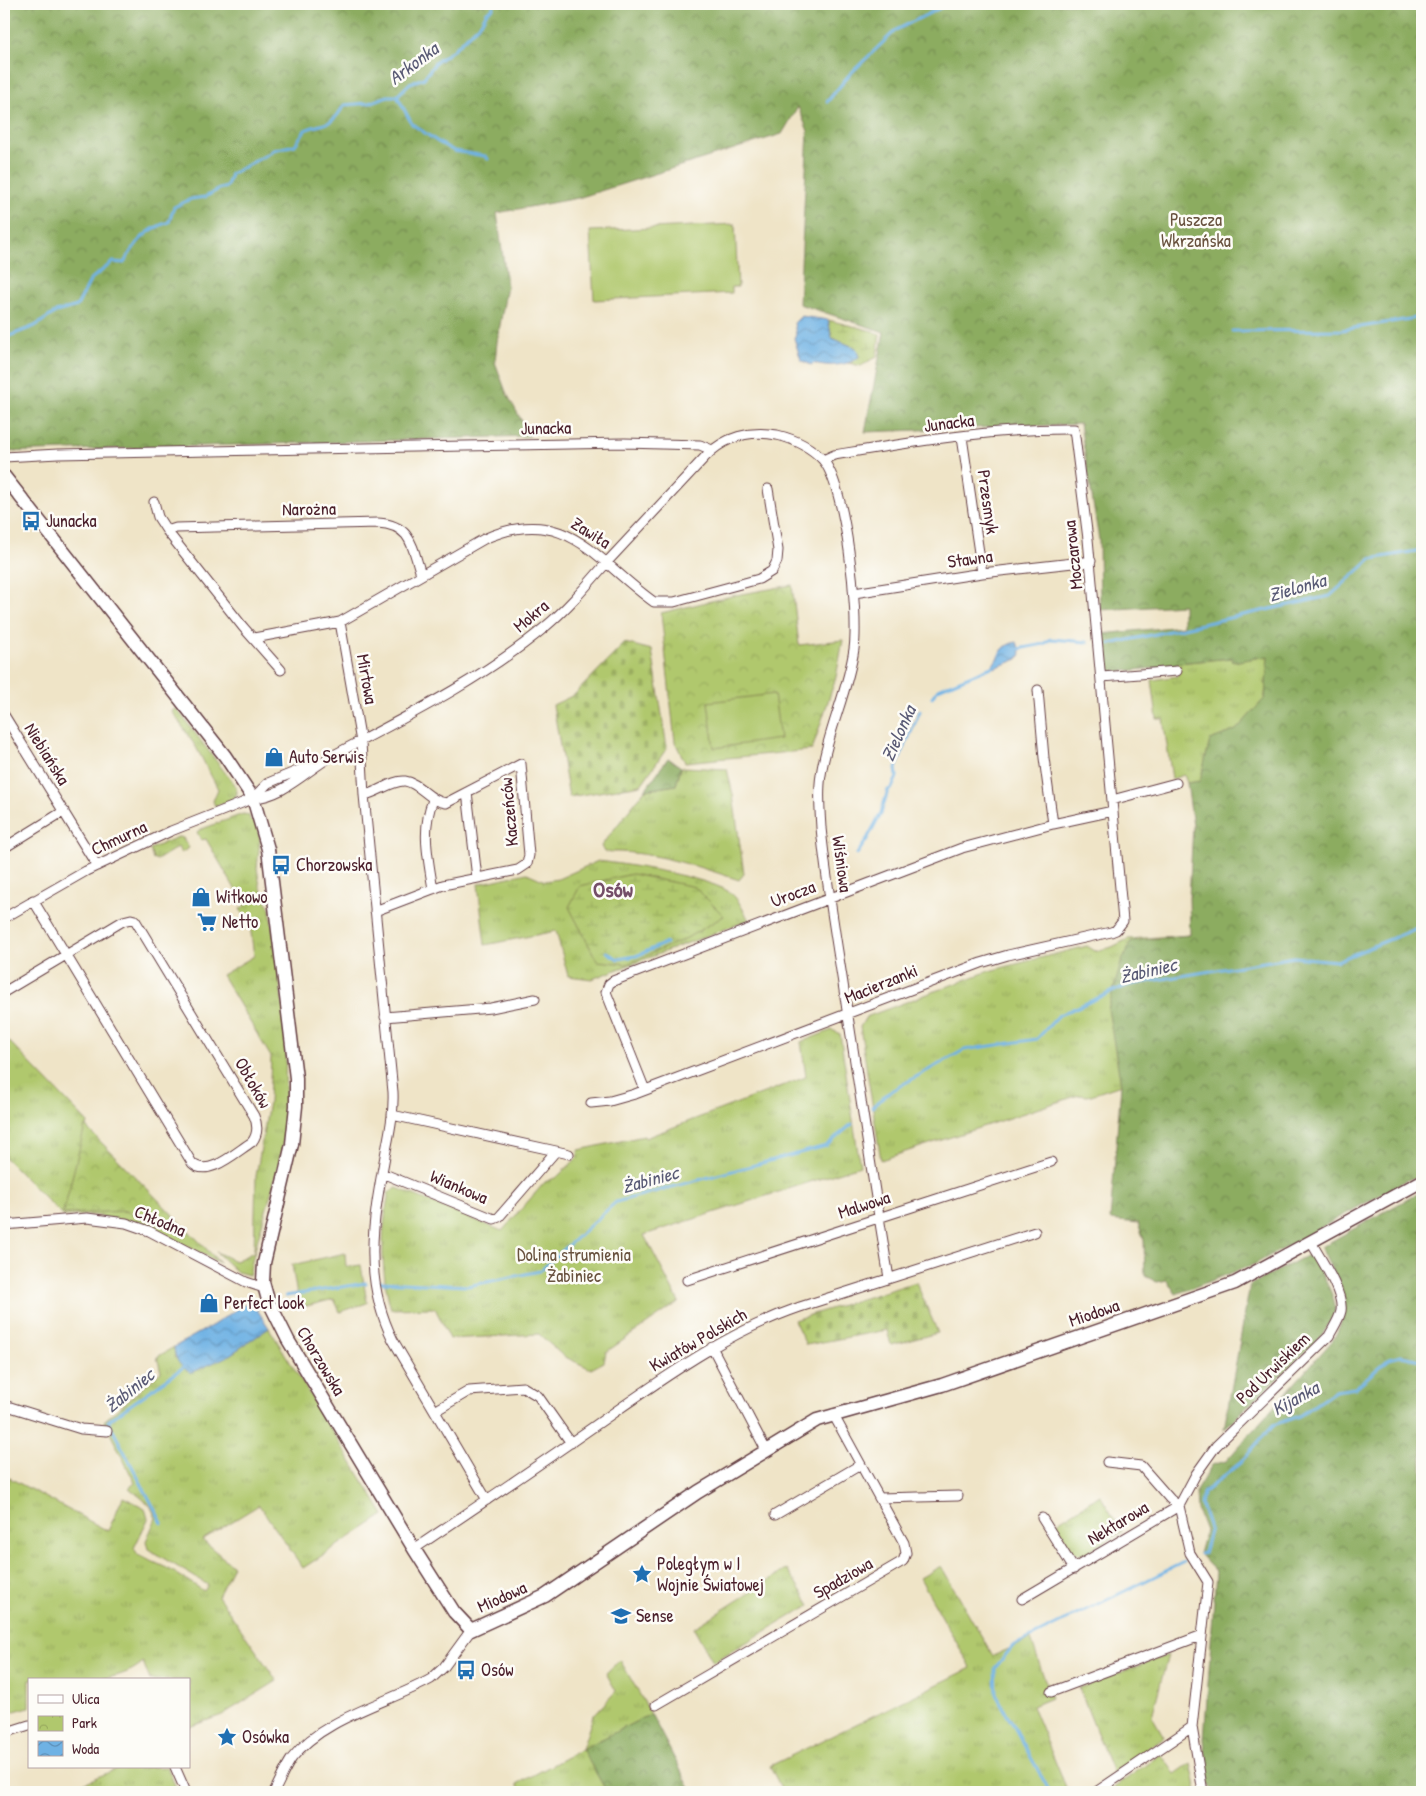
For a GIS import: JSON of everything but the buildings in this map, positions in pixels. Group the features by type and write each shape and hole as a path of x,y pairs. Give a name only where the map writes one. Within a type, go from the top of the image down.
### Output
{"street":[{"name":"Junacka","path":"823,460 834,455 962,437 1045,428 1074,429"},
{"name":"Moczarowa","path":"1074,429 1091,560 1124,915"},
{"path":"712,450 736,437 768,434 796,441 812,450 823,460"},
{"name":"Przesmyk","path":"962,437 982,573"},
{"name":"Junacka","path":"4,457 58,454 614,444 700,445 712,450"},
{"name":"Mokra","path":"253,798 274,793 330,757 361,742 515,650 563,610 712,450"},
{"name":"Wiśniowa","path":"823,460 833,476 839,498 854,593 856,628 852,662 825,754 820,784 822,832 830,898 878,1218 889,1278"},
{"name":"Chorzowska","path":"4,476 225,756 253,798 268,848 296,1078 294,1132 266,1250 264,1288 270,1307 284,1334 414,1550 454,1612 471,1630"},
{"name":"Zawiła","path":"254,638 340,622 484,539 502,532 522,529 541,528 565,534 582,542 654,602 684,600 767,575 776,566 778,556 768,489"},
{"path":"154,502 158,517 167,531 281,670"},
{"name":"Narożna","path":"167,531 186,528 378,523 394,525 408,536 421,574"},
{"name":"Stawna","path":"854,593 982,573 1091,560"},
{"name":"Mirtowa","path":"340,622 361,742 364,795 393,1092 392,1115 375,1204 372,1241 372,1262 378,1298 392,1340 487,1500"},
{"path":"1102,678 1176,671"},
{"path":"1038,690 1052,824"},
{"name":"Niebiańska","path":"4,715 97,866"},
{"name":"Kaczeńców","path":"375,911 433,889 518,870 527,864 529,855 521,764 467,792"},
{"path":"364,795 402,781 411,783 433,800 446,803 467,792 476,878"},
{"path":"1112,800 1176,783"},
{"name":"Chmurna","path":"4,918 33,900 97,866 253,798"},
{"path":"433,800 425,828 433,889"},
{"name":"Niebiańska","path":"4,848 64,811"},
{"name":"Urocza","path":"645,1090 609,998 607,988 613,981 962,848 1052,824 1113,811"},
{"name":"Obłoków","path":"4,992 66,955 122,921 131,919 138,923 254,1116 257,1130 252,1142 214,1166 203,1168 194,1166 66,955 33,900"},
{"name":"Macierzanki","path":"591,1103 610,1101 645,1090 988,961 1111,932 1121,926 1124,915"},
{"path":"385,1017 491,1008 535,998"},
{"path":"392,1115 569,1154"},
{"name":"Wiankowa","path":"382,1173 494,1219 499,1217 556,1151"},
{"name":"Malwowa","path":"687,1280 1051,1162"},
{"name":"Miodowa","path":"274,1792 290,1761 310,1740 336,1724 432,1679 444,1667 471,1630 545,1596 686,1500 815,1421 833,1414 942,1385 1229,1285 1422,1181"},
{"name":"Chłodna","path":"4,1225 88,1218 126,1223 149,1231 246,1282 264,1288"},
{"name":"Kwiatów Polskich","path":"414,1550 663,1378 712,1347 769,1318 1035,1232"},
{"name":"Pod Urwiskiem","path":"1179,1506 1196,1474 1216,1446 1329,1336 1336,1323 1341,1310 1339,1296 1311,1242"},
{"path":"712,1347 766,1450"},
{"path":"435,1411 469,1391 523,1387 538,1396 571,1443"},
{"path":"4,1405 81,1429 107,1431"},
{"name":"Spadziowa","path":"656,1705 903,1561 906,1553 904,1543 833,1414"},
{"path":"1107,1462 1141,1466 1170,1499 1179,1506 1190,1553 1208,1582 1200,1636 1192,1727 1203,1792"},
{"path":"775,1515 860,1465"},
{"path":"879,1498 958,1496"},
{"name":"Nektarowa","path":"1022,1599 1179,1506"},
{"path":"1042,1518 1074,1569"},
{"path":"1051,1692 1200,1636"},
{"path":"4,1733 28,1725"},
{"path":"1096,1792 1192,1727"},
{"path":"175,1768 186,1792"}],"green space":[{"name":"Puszcza Wkrzańska","path":"4,4 1422,4 1422,1175 1407,1180 1255,1264 1176,1294 1167,1280 1157,1282 1145,1276 1144,1240 1138,1223 1110,1220 1121,1085 1108,1009 1121,963 1131,941 1190,935 1189,898 1193,826 1187,783 1200,781 1210,740 1236,730 1265,698 1268,656 1233,662 1232,658 1177,663 1176,666 1114,672 1105,667 1102,634 1183,626 1183,605 1100,610 1099,540 1080,424 865,432 884,332 799,304 808,131 798,107 782,134 578,198 497,213 507,286 495,362 506,392 530,436 4,452"},
{"path":"735,224 738,287 732,287 732,293 594,300 590,231"},
{"path":"828,320 873,331 880,335 877,356 861,366 843,362 853,362 856,348 832,338"},
{"path":"792,585 799,645 843,640 836,677 812,750 685,762 675,742 661,613 736,595"},
{"path":"1272,617 1258,775 1187,783 1184,775 1172,779 1163,719 1157,719 1152,680 1178,676 1176,663 1232,658"},
{"path":"625,643 652,650 667,748 641,785 569,797 553,705 574,695"},
{"path":"774,694 780,739 714,748 708,702"},
{"path":"176,708 236,787 237,793 234,799 215,806 213,801 218,789 196,747 172,711"},
{"path":"668,758 681,767 676,785 645,790"},
{"path":"681,767 727,769 733,795 744,874 739,880 689,864 655,856 604,852 601,846 645,790 676,785"},
{"path":"243,814 249,815 250,820 257,824 260,840 257,868 260,886 270,909 288,1044 285,1128 282,1147 249,1275 237,1272 216,1252 235,1261 254,1252 256,1176 269,1102 271,1057 222,975 254,956 250,925 240,909 245,906 206,839 201,840 197,832"},
{"path":"178,837 183,838 189,848 181,853 178,847 157,860 153,860 150,849"},
{"path":"598,861 689,877 722,888 735,897 749,920 592,979 568,976 556,931 485,945 478,884 527,873 545,881 558,879"},
{"path":"632,874 695,887 724,916 685,939 627,964 597,961 569,907 580,886"},
{"path":"1190,935 1121,1085 1088,1096 1079,1095 881,1160 860,1027 866,1017 989,971 1087,946 1095,951 1112,947 1128,939"},
{"name":"Dolina strumienia Żabiniec","path":"832,1030 840,1034 860,1166 644,1235 679,1302 606,1352 604,1362 591,1369 563,1356 539,1334 450,1339 435,1308 391,1309 383,1265 384,1222 389,1192 397,1188 502,1231 545,1182 557,1177 577,1158 579,1150 644,1136 645,1138 806,1077 801,1042"},
{"path":"4,1036 88,1123 63,1213 125,1211 146,1217 182,1234 186,1228 220,1263 145,1225 94,1215 63,1216 4,1157"},
{"path":"85,1126 186,1228 183,1234 146,1217 125,1211 63,1214"},
{"path":"1422,1191 1422,1792 1214,1792 1209,1782 1204,1739 1216,1572 1199,1554 1205,1531 1197,1510 1196,1491 1212,1465 1226,1461 1333,1340 1344,1313 1344,1302 1339,1283 1321,1247"},
{"path":"345,1253 346,1267 361,1265 367,1303 340,1312 334,1299 299,1308 292,1265"},
{"path":"1310,1254 1332,1296 1335,1309 1331,1320 1320,1338 1224,1429 1250,1285"},
{"path":"916,1282 938,1333 891,1345 887,1330 806,1345 794,1320"},
{"path":"269,1328 384,1515 303,1568 259,1505 202,1540 233,1566 218,1596 277,1681 222,1715 190,1727 190,1678 149,1678 143,1662 132,1670 105,1678 28,1678 28,1707 4,1714 4,1475 108,1531 123,1497 145,1508 148,1519 134,1548 138,1555 169,1569 204,1591 208,1585 148,1549 146,1541 156,1518 150,1505 129,1488 135,1483 104,1421 161,1372 157,1357 174,1347 175,1358 228,1356"},
{"path":"1100,1495 1122,1532 1083,1555 1074,1553 1056,1523"},
{"path":"941,1566 993,1656 1031,1639 1051,1698 1032,1706 1068,1792 783,1792 770,1766 971,1668 920,1578"},
{"path":"787,1569 810,1605 713,1662 694,1628"},
{"path":"1168,1655 1152,1716 1164,1737 1113,1773 1079,1688"},
{"path":"620,1660 651,1714 583,1749 607,1792 521,1792 517,1784 582,1749 593,1716 616,1691 606,1673"},
{"path":"651,1714 692,1792 607,1792 582,1749"},
{"path":"1161,1754 1175,1774 1191,1763 1197,1792 1108,1792"},
{"path":"119,1768 167,1768 178,1792 63,1792"}],"water":[{"path":"801,316 828,320 832,338 856,348 859,357 844,364 831,365 814,363 811,365 801,360 794,338 796,334 794,323"},
{"path":"1017,642 1021,654 1018,659 994,668 992,666 1004,648"},
{"path":"251,1300 269,1328 228,1356 191,1373 181,1365 177,1360 174,1347 213,1325"}],"waterway":[{"name":"Arkonka","path":"4,338 35,326 56,312 77,306 91,279 113,262 124,263 132,249 142,238 154,229 169,222 174,207 191,199 205,197 224,188 227,186 231,174 273,150 295,145 305,130 331,122 344,105 369,103 388,96 397,96 410,83 424,78 435,63 453,50 481,23 487,12 493,8 493,4"},
{"path":"827,102 849,75 896,30 948,4"},
{"path":"397,96 412,124 454,151 485,156 488,159"},
{"path":"1232,331 1342,330 1422,317"},
{"name":"Zielonka","path":"1110,644 1330,596 1371,559 1422,550"},
{"name":"Zielonka","path":"1018,649 1044,644 1051,639 1087,642"},
{"name":"Zielonka","path":"932,697 938,689 994,666"},
{"name":"Zielonka","path":"857,854 881,813 888,790 892,788 897,777 896,768 920,711"},
{"name":"Żabiniec","path":"872,1107 891,1091 964,1050 1037,1039 1059,1015 1128,985 1294,957 1337,961 1415,929 1422,923"},
{"path":"607,952 618,959 636,956 666,943"},
{"name":"Żabiniec","path":"380,1282 468,1286 540,1271 616,1202 826,1146 852,1124"},
{"name":"Żabiniec","path":"286,1296 366,1283"},
{"name":"Kijanka","path":"1200,1554 1204,1553 1210,1531 1201,1505 1203,1493 1240,1463 1273,1425 1299,1416 1335,1391 1355,1388 1389,1359 1401,1356 1422,1360"},
{"name":"Żabiniec","path":"162,1523 108,1421 185,1366"},
{"path":"1050,1792 996,1694 995,1668 1013,1646 1184,1562"}],"place":[{"name":"Junacka","path":"31,521"},
{"name":"Auto Serwis","path":"274,757"},
{"name":"Chorzowska","path":"281,865"},
{"name":"Witkowo","path":"201,897"},
{"name":"Netto","path":"207,922"},
{"name":"Perfect look","path":"209,1303"},
{"name":"Poległym w I Wojnie Światowej","path":"642,1574"},
{"name":"Sense","path":"621,1616"},
{"name":"Osów","path":"466,1670"},
{"name":"Osówka","path":"227,1737"}],"district":[{"name":"Osów","path":"613,889"}]}
